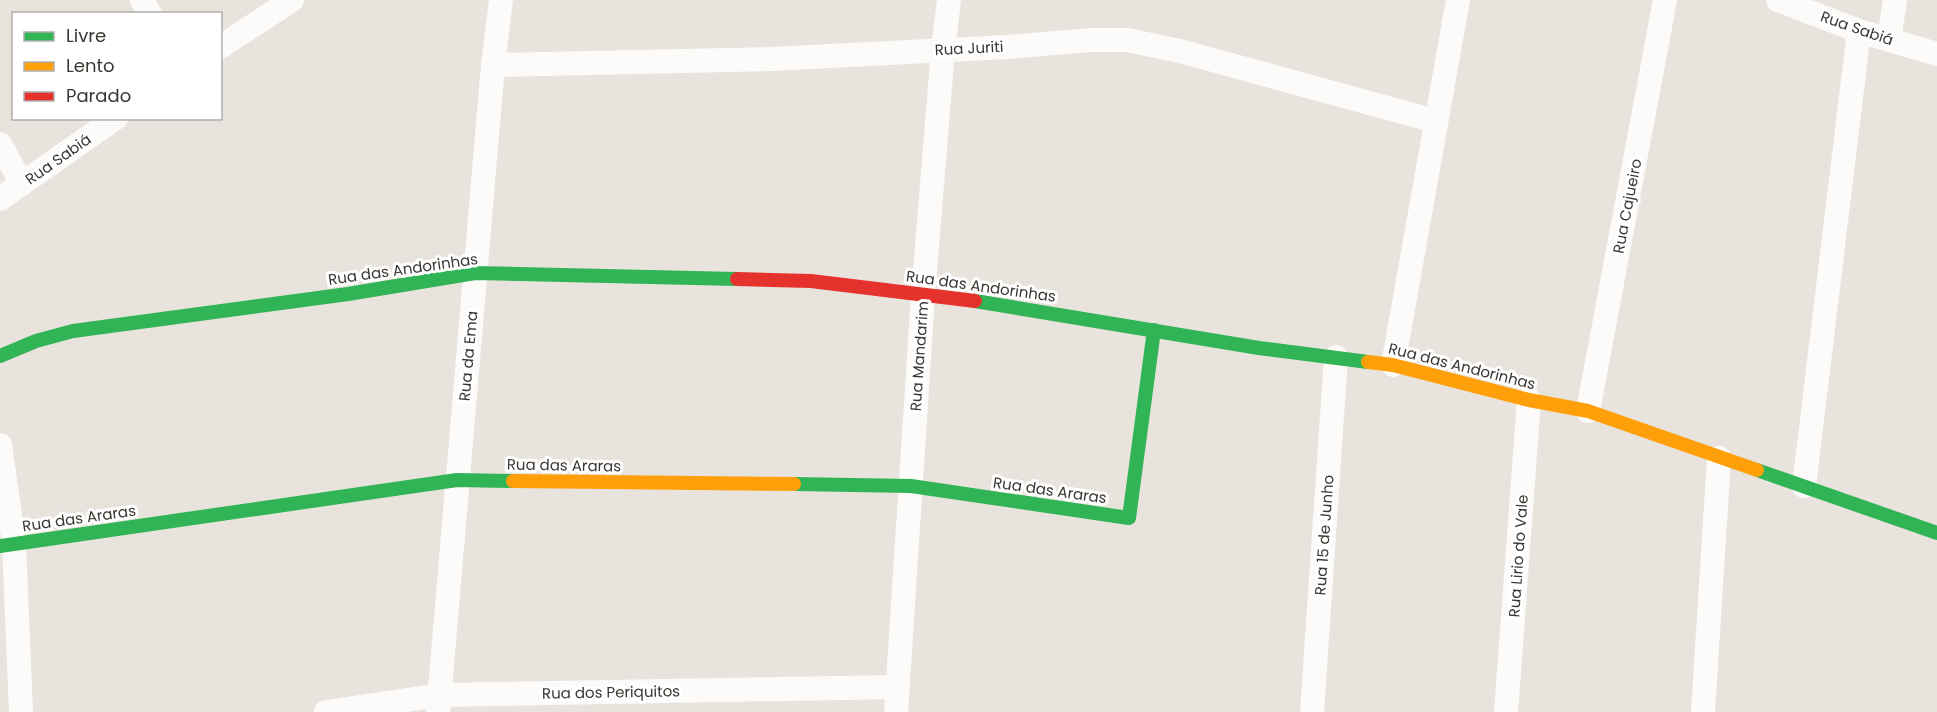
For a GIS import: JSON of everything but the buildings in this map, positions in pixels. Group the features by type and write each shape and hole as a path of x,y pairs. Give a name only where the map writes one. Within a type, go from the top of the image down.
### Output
{"street":[{"path":"222,46 292,0"},
{"name":"Rua da Ema","path":"439,704 493,65 501,0"},
{"name":"Rua Mandarim","path":"896,712 923,295 949,0"},
{"path":"1394,365 1458,0"},
{"name":"Rua Cajueiro","path":"1588,411 1665,0"},
{"name":"Rua Sabiá","path":"1778,0 1859,31 1937,54"},
{"path":"1889,40 1895,0"},
{"path":"1804,486 1859,31"},
{"name":"Rua Juriti","path":"493,65 772,59 1091,40 1127,40 1151,44 1435,121"},
{"name":"Rua Sabiá","path":"0,199 113,120"},
{"path":"0,144 22,184"},
{"name":"Rua das Andorinhas","path":"0,356 47,337 73,332 348,294 475,273 811,280 999,304 1259,348 1394,365 1530,400 1588,411 1937,533"},
{"name":"Rua das Araras","path":"7,545 457,480 911,486 1129,518 1154,330"},
{"name":"Rua 15 de Junho","path":"1312,712 1336,357"},
{"name":"Rua Lirio do Vale","path":"1506,712 1530,400"},
{"path":"0,445 21,712"},
{"path":"1703,712 1719,458"},
{"name":"Rua dos Periquitos","path":"326,712 439,704 898,687"}],"traffic: fast":[{"path":"0,356 36,341 73,331 348,294 475,273 737,279"},
{"path":"975,301 1259,348 1368,362"},
{"path":"794,484 911,486 1129,518 1154,330"},
{"path":"1757,470 1937,533"},
{"path":"0,546 457,480 513,481"}],"traffic: slow":[{"path":"1368,362 1393,365 1529,400 1588,411 1757,470"},
{"path":"513,481 794,484"}],"traffic: jam":[{"path":"737,279 811,281 975,301"}]}
